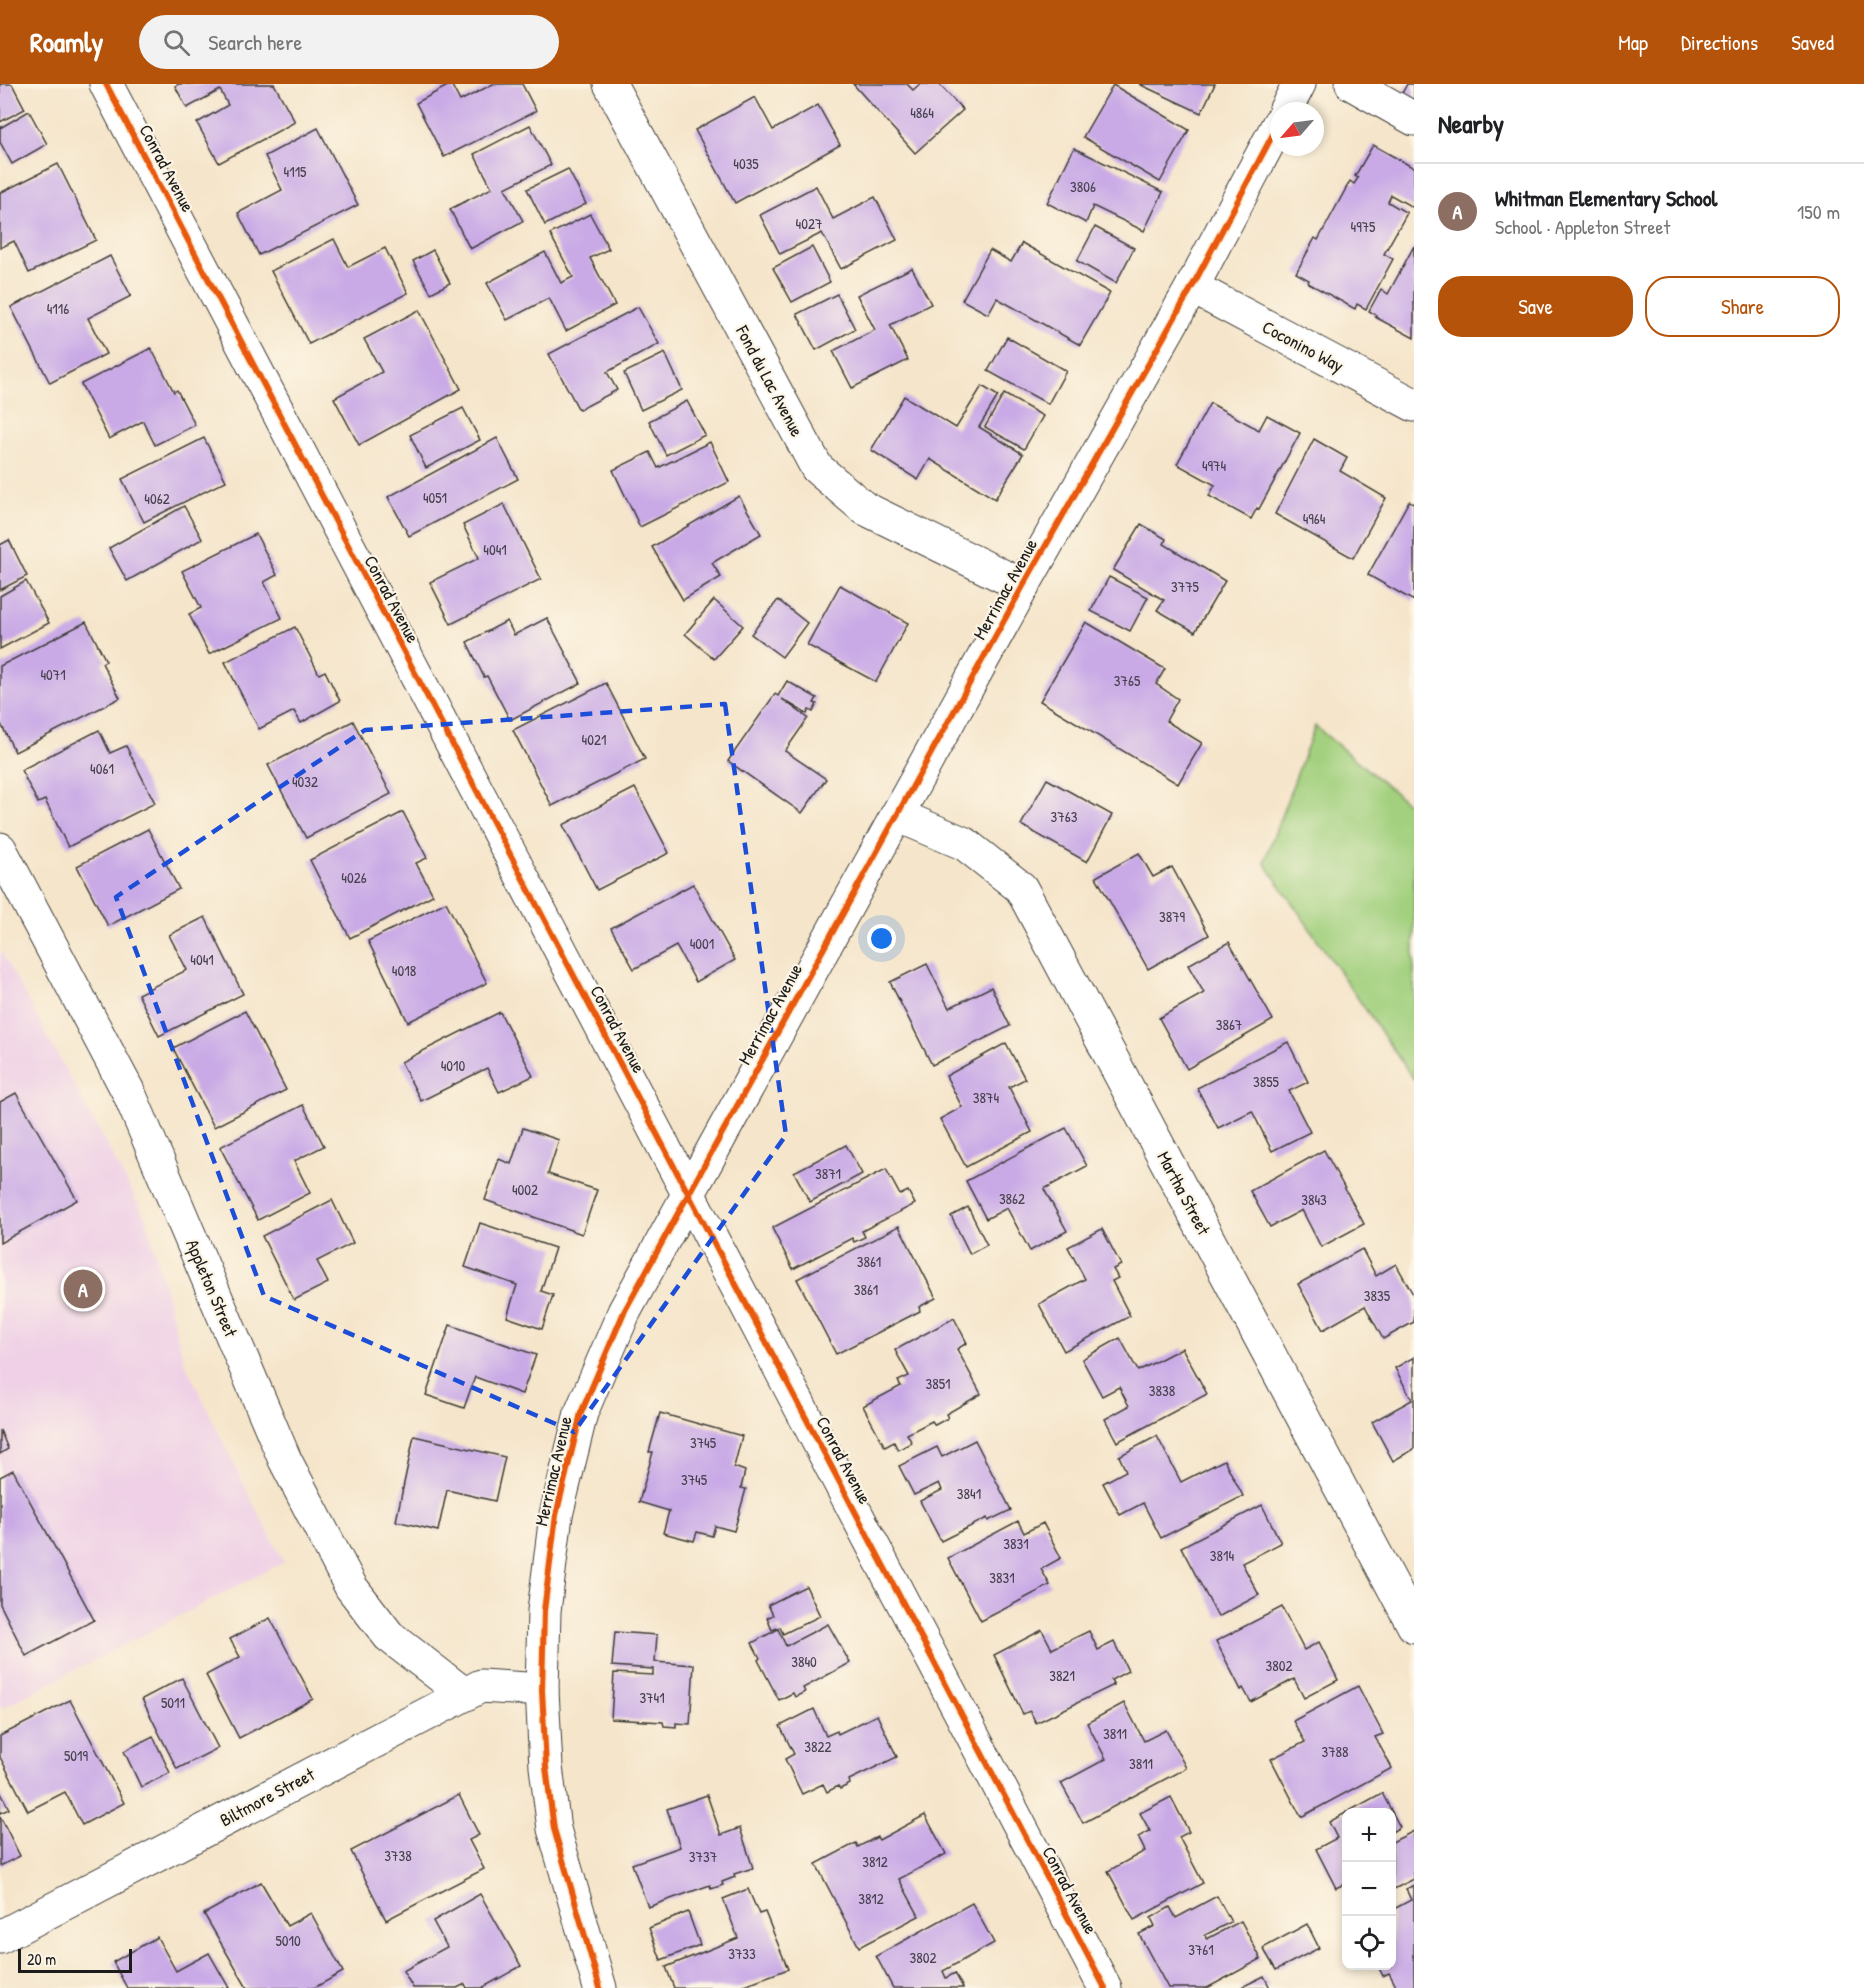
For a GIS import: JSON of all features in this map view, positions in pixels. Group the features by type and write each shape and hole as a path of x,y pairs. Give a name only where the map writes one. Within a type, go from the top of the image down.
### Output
{"street":[{"name":"Conrad Avenue","path":"105,84 1105,1988"},
{"name":"Fond du Lac Avenue","path":"610,84 817,468 864,508 1023,586"},
{"path":"1290,102 1299,84"},
{"path":"1352,84 1414,119"},
{"name":"Merrimac Avenue","path":"600,1988 554,1829 546,1767 542,1690 544,1611 556,1515 581,1413 624,1312 1023,586 1192,287 1270,140"},
{"name":"Coconino Way","path":"1192,287 1414,405"},
{"name":"Martha Street","path":"897,815 965,844 1022,888 1414,1626"},
{"name":"Appleton Street","path":"0,849 129,1093 285,1460 351,1587 389,1636 464,1694"},
{"name":"Biltmore Street","path":"0,1937 481,1686 542,1690"}],"highlighted area":[{"path":"725,704 786,1135 574,1432 264,1296 116,897 365,730"}],"shaded area":[{"path":"0,949 146,1218 184,1361 284,1562 0,1709"}],"green space":[{"path":"1315,726 1411,806 1414,816 1414,1080 1264,862"}],"building":[{"path":"0,84 12,84 25,109 0,122"},
{"path":"179,84 274,84 295,122 219,163 197,123 228,105 220,90 187,108 175,86"},
{"path":"451,84 460,101 493,84 522,84 536,111 444,157 416,103"},
{"path":"853,84 907,84 913,90 920,84 939,84 963,110 915,153"},
{"path":"1139,84 1215,84 1201,113"},
{"path":"1407,84 1414,84 1414,112 1397,103"},
{"path":"1113,85 1189,130 1160,182 1083,137"},
{"path":"755,97 773,130 818,105 840,145 735,203 695,130"},
{"path":"29,111 47,144 12,164 0,142 0,128"},
{"path":"530,125 551,165 505,188 523,221 470,249 450,209 492,188 474,154"},
{"path":"318,128 358,205 259,255 238,213 282,190 265,156"},
{"path":"1373,145 1414,168 1414,208 1391,195 1388,202 1407,213 1384,254 1393,259 1366,309 1357,304 1355,309 1308,283 1309,280 1296,273 1315,238 1318,240 1350,181 1354,184 1358,178 1355,176"},
{"path":"1074,148 1163,192 1144,231 1093,206 1086,223 1047,203"},
{"path":"58,164 96,240 29,273 14,241 0,248 0,193"},
{"path":"568,169 586,204 545,225 527,189"},
{"path":"816,186 833,219 875,197 897,240 841,269 822,233 780,254 760,215"},
{"path":"590,214 609,249 590,258 615,305 566,331 549,298 507,320 487,283 545,252 561,283 573,277 550,234"},
{"path":"1095,227 1134,248 1116,283 1077,261"},
{"path":"334,239 348,267 385,248 408,293 309,344 271,271"},
{"path":"1022,243 1110,293 1080,345 997,298 988,314 962,300 990,250 1011,262"},
{"path":"1414,246 1414,338 1375,317 1376,315 1369,311 1381,289 1388,294"},
{"path":"812,247 830,282 792,302 773,268"},
{"path":"433,250 450,283 431,293 413,261"},
{"path":"110,256 131,296 88,318 106,354 50,383 11,307"},
{"path":"912,268 931,304 890,325 908,360 852,388 833,351 875,330 857,295"},
{"path":"837,294 855,329 816,350 797,314"},
{"path":"638,307 659,344 607,372 617,390 579,410 549,354"},
{"path":"419,310 461,389 359,445 334,398 382,372 364,339"},
{"path":"1007,337 1066,371 1048,404 988,371"},
{"path":"151,348 174,392 177,390 195,425 155,445 143,421 109,439 81,384"},
{"path":"665,353 682,390 641,410 624,373"},
{"path":"982,386 998,396 979,427 1023,454 995,499 930,459 918,480 871,450 904,396 956,428"},
{"path":"1004,394 1043,416 1024,449 985,427"},
{"path":"687,401 705,435 666,455 649,421"},
{"path":"1210,403 1259,430 1267,415 1300,433 1259,509 1257,508 1251,519 1209,496 1215,485 1177,464"},
{"path":"463,408 480,440 426,468 410,435"},
{"path":"204,438 226,481 144,522 122,479"},
{"path":"497,438 518,479 409,536 388,497"},
{"path":"1314,439 1347,458 1340,471 1386,498 1353,558 1275,514"},
{"path":"710,442 729,482 640,527 613,470 650,452 658,468"},
{"path":"739,496 761,534 712,563 721,577 683,600 652,547"},
{"path":"1409,501 1414,503 1414,601 1368,575"},
{"path":"504,504 541,579 451,624 430,582 479,558 463,525"},
{"path":"184,506 202,539 127,581 109,548"},
{"path":"1141,524 1166,539 1164,544 1225,581 1195,632 1157,610 1164,600 1113,570"},
{"path":"256,534 277,575 264,582 282,618 209,654 189,614 201,608 182,571"},
{"path":"9,540 27,576 0,590 0,545"},
{"path":"1109,577 1148,597 1130,631 1091,611"},
{"path":"26,581 49,623 0,649 0,596"},
{"path":"840,585 908,623 876,682 807,645"},
{"path":"714,600 743,626 714,659 685,634"},
{"path":"778,600 807,623 782,657 751,634"},
{"path":"547,618 581,683 510,720 487,676 484,677 467,642 507,621 514,635"},
{"path":"86,622 106,661 102,663 120,698 15,752 0,722 0,666"},
{"path":"1086,622 1165,669 1156,684 1178,699 1166,721 1202,743 1178,784 1040,701"},
{"path":"295,627 319,674 325,671 340,701 301,723 294,711 259,729 225,662"},
{"path":"787,681 817,698 813,712 809,710 807,714 782,699 808,718 785,751 826,779 802,813 728,761 775,694 778,696"},
{"path":"606,683 645,759 552,806 513,730"},
{"path":"353,721 391,794 306,838 268,765"},
{"path":"99,730 110,753 126,746 155,803 68,847 45,800 38,803 21,770"},
{"path":"1047,779 1112,815 1087,862 1021,825"},
{"path":"635,788 669,853 597,890 563,825"},
{"path":"403,812 427,858 416,863 433,895 350,938 310,860"},
{"path":"148,829 179,889 108,926 77,866"},
{"path":"1139,853 1153,877 1172,867 1209,935 1148,969 1096,877"},
{"path":"693,884 735,960 696,982 676,946 634,969 611,928"},
{"path":"446,902 487,983 408,1022 368,941"},
{"path":"205,917 243,994 159,1036 138,994 187,970 169,935"},
{"path":"1229,942 1273,1020 1187,1069 1159,1018 1204,993 1188,965"},
{"path":"927,964 949,1008 991,987 1010,1026 932,1065 890,982"},
{"path":"245,1011 286,1090 214,1127 173,1048"},
{"path":"500,1012 533,1076 499,1092 487,1068 421,1101 401,1062"},
{"path":"1288,1042 1308,1082 1289,1091 1310,1132 1272,1151 1252,1111 1218,1128 1197,1088"},
{"path":"1006,1043 1025,1079 1009,1087 1032,1132 966,1167 940,1119 962,1107 946,1076"},
{"path":"16,1093 77,1200 0,1243 0,1102"},
{"path":"303,1105 324,1146 294,1161 310,1193 258,1220 220,1147"},
{"path":"523,1128 559,1140 548,1174 597,1190 582,1234 485,1200 499,1159 511,1164"},
{"path":"1066,1128 1087,1166 1044,1189 1067,1231 1030,1251 1007,1208 986,1219 966,1181"},
{"path":"846,1145 862,1174 810,1202 794,1172"},
{"path":"1324,1150 1364,1224 1321,1247 1302,1210 1270,1227 1250,1191"},
{"path":"886,1169 900,1195 908,1191 915,1204 862,1231 865,1237 854,1242 852,1238 793,1269 772,1228"},
{"path":"332,1200 353,1243 317,1261 328,1283 294,1300 262,1236"},
{"path":"968,1207 987,1245 970,1254 951,1216"},
{"path":"480,1223 555,1248 541,1291 553,1295 542,1329 507,1317 517,1285 465,1267"},
{"path":"899,1226 936,1298 919,1307 920,1311 836,1354 797,1279"},
{"path":"1102,1229 1121,1265 1113,1269 1118,1278 1112,1281 1130,1316 1064,1351 1039,1304 1085,1279 1068,1247"},
{"path":"1362,1249 1376,1276 1396,1264 1414,1296 1414,1322 1383,1339 1365,1306 1323,1330 1298,1284"},
{"path":"954,1318 967,1343 957,1349 981,1394 946,1414 948,1418 935,1425 932,1421 907,1434 912,1443 898,1450 894,1442 885,1447 863,1406 901,1386 898,1381 909,1376 895,1350"},
{"path":"450,1325 536,1355 522,1394 475,1377 464,1408 426,1395"},
{"path":"1120,1338 1138,1371 1182,1348 1207,1394 1117,1442 1105,1419 1129,1406 1119,1387 1102,1396 1082,1359"},
{"path":"1414,1357 1414,1449 1393,1461 1372,1422 1412,1400 1395,1368"},
{"path":"660,1413 742,1436 734,1467 745,1471 741,1488 746,1489 734,1531 715,1526 712,1536 697,1532 694,1541 663,1533 669,1511 639,1502 653,1452 649,1452"},
{"path":"0,1430 8,1449 0,1454"},
{"path":"414,1436 505,1457 495,1501 447,1490 438,1531 396,1521"},
{"path":"1157,1436 1181,1482 1224,1460 1243,1496 1161,1538 1143,1503 1120,1515 1103,1483 1126,1471 1119,1456"},
{"path":"975,1440 1011,1510 988,1521 987,1518 941,1541 920,1501 942,1490 939,1483 914,1495 899,1466 937,1447 942,1457"},
{"path":"13,1470 94,1620 26,1656 0,1604 0,1477"},
{"path":"1262,1505 1281,1543 1242,1563 1259,1595 1218,1617 1181,1547"},
{"path":"1018,1521 1024,1533 1043,1523 1061,1558 1041,1569 1050,1585 981,1621 948,1558"},
{"path":"806,1586 820,1616 783,1634 780,1627 772,1630 767,1618 773,1615 768,1605"},
{"path":"1282,1607 1304,1650 1319,1642 1338,1680 1304,1698 1294,1679 1251,1702 1243,1688 1241,1690 1216,1641"},
{"path":"270,1618 313,1699 239,1738 206,1675 240,1657 230,1639"},
{"path":"828,1624 850,1663 803,1688 805,1692 795,1697 793,1693 779,1700 758,1660 760,1658 752,1643 778,1629 786,1646"},
{"path":"1042,1630 1052,1649 1089,1631 1098,1650 1114,1642 1128,1671 1111,1680 1114,1685 1036,1723 1030,1711 1023,1714 994,1655"},
{"path":"615,1632 657,1635 655,1662 694,1665 690,1724 676,1723 676,1727 664,1726 663,1722 611,1719 614,1673 653,1675 653,1669 612,1666"},
{"path":"182,1678 218,1748 177,1769 142,1699"},
{"path":"1358,1686 1383,1734 1375,1737 1392,1768 1301,1817 1271,1759 1305,1742 1293,1721"},
{"path":"70,1700 124,1803 82,1825 65,1792 28,1811 0,1757 0,1736"},
{"path":"1124,1703 1144,1741 1166,1730 1186,1768 1083,1823 1061,1783 1106,1759 1087,1723"},
{"path":"814,1709 826,1736 837,1731 838,1734 877,1715 897,1757 849,1780 850,1784 840,1789 838,1786 827,1792 823,1784 802,1794 785,1759 794,1754 780,1726"},
{"path":"153,1736 170,1773 141,1787 124,1751"},
{"path":"0,1791 9,1809 0,1813"},
{"path":"1382,1793 1390,1808 1354,1808"},
{"path":"459,1795 479,1835 469,1840 484,1869 386,1920 351,1851"},
{"path":"707,1795 721,1835 740,1828 753,1868 734,1874 735,1877 722,1882 723,1885 711,1889 710,1885 648,1907 632,1864 680,1847 667,1809"},
{"path":"1171,1797 1189,1832 1179,1837 1203,1883 1134,1920 1108,1871 1145,1851 1138,1837 1150,1831 1140,1813"},
{"path":"925,1815 946,1854 899,1879 919,1916 859,1947 816,1864 856,1843 858,1847 877,1837 879,1840"},
{"path":"1342,1815 1342,1885 1336,1888 1316,1849 1337,1838 1329,1822"},
{"path":"0,1816 20,1856 0,1866"},
{"path":"1414,1831 1414,1879 1396,1888 1396,1862 1396,1840"},
{"path":"261,1882 287,1926 311,1913 343,1972 314,1988 247,1988 204,1914"},
{"path":"1414,1885 1414,1988 1397,1988 1389,1973 1383,1976 1380,1970 1396,1970 1396,1908 1411,1900 1406,1889"},
{"path":"748,1889 759,1914 765,1912 788,1969 742,1986 743,1988 674,1988 666,1967 738,1938 723,1899"},
{"path":"480,1894 521,1966 482,1988 467,1988 465,1984 457,1988 413,1988 403,1971 447,1947 433,1921"},
{"path":"1217,1896 1231,1922 1205,1935 1207,1939 1241,1921 1261,1959 1207,1988 1168,1988 1139,1934 1155,1926 1151,1918 1170,1907 1176,1918"},
{"path":"972,1903 994,1943 943,1971 946,1978 955,1973 963,1988 893,1988 876,1956"},
{"path":"688,1912 700,1945 661,1960 649,1928"},
{"path":"1307,1924 1319,1948 1276,1970 1263,1948"},
{"path":"157,1937 176,1971 209,1953 229,1988 127,1988 113,1962"},
{"path":"1264,1976 1270,1988 1240,1988"}],"cycle path":[{"path":"106,84 1105,1988"},
{"path":"600,1988 554,1829 546,1767 542,1690 544,1611 556,1515 581,1413 624,1312 1023,586 1192,287 1270,140"}],"place":[{"name":"Whitman Elementary School","path":"83,1289"}]}
